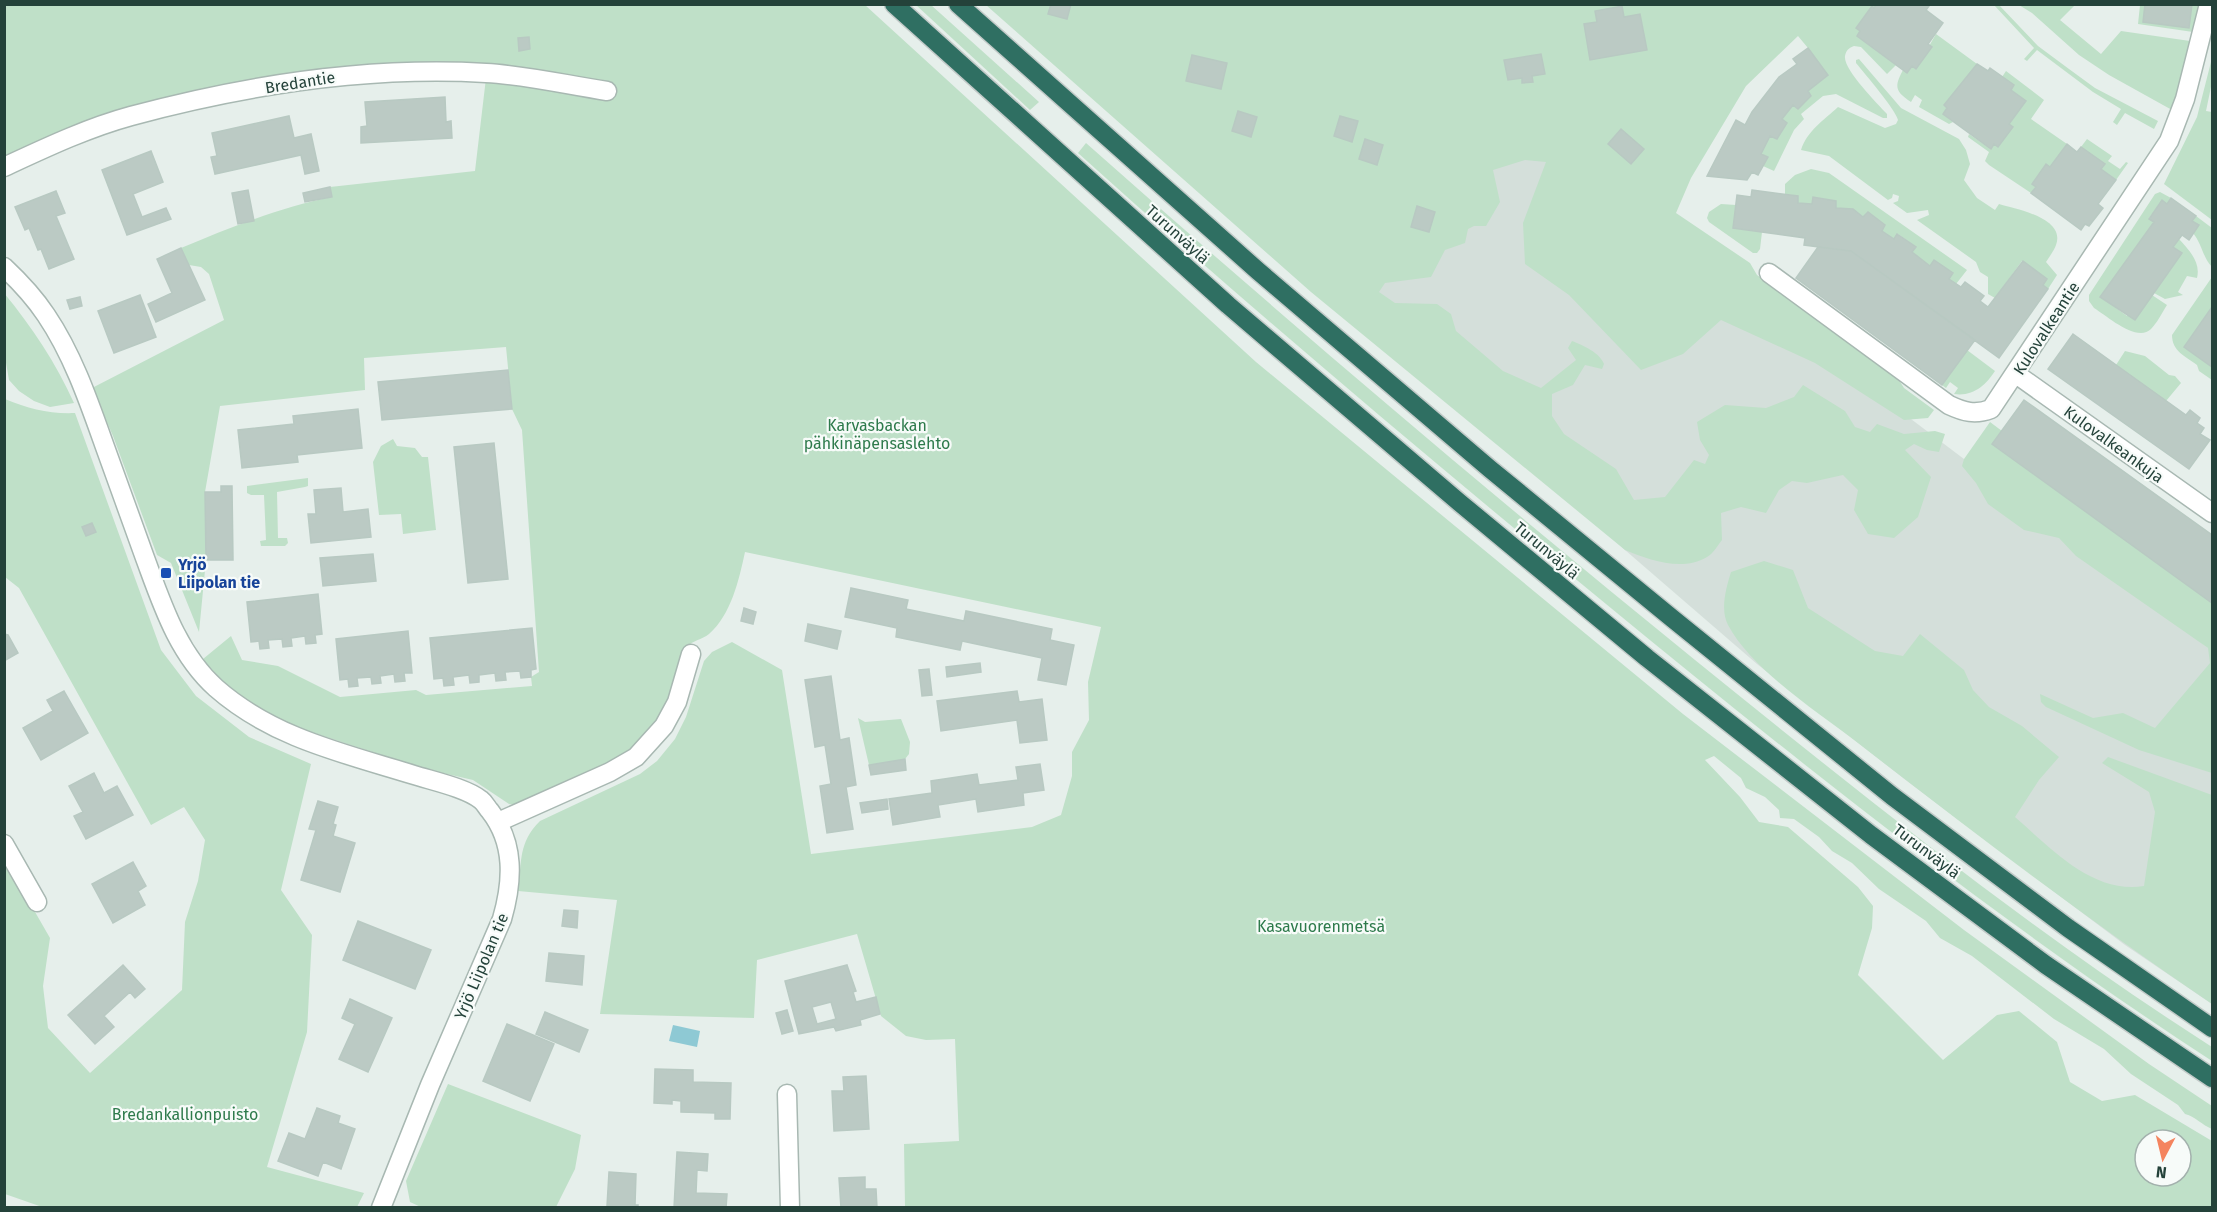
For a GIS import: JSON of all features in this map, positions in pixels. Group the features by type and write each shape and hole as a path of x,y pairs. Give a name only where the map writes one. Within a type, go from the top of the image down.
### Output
{"highway":[{"name":"Turunväylä","path":"894,4 1228,305 1460,503 1647,658 1872,835 2037,958 2212,1078"},
{"name":"Turunväylä","path":"958,4 1258,271 1490,469 1673,619 1892,796 2068,928 2212,1028"}],"street":[{"name":"Kulovalkeantie","path":"1769,273 1949,405 1973,414 1991,410 2169,141 2185,99 2209,4"},
{"name":"Bredantie","path":"4,167 55,144 129,116 241,91 328,77 376,72 487,73 607,92"},
{"name":"Yrjö Liipolan tie","path":"4,267 24,286 60,339 89,402 154,583 180,643 211,683 238,707 272,727 339,752 459,789 481,800 498,822 508,848 511,873 509,895 502,918 430,1085 381,1208"},
{"name":"Kulovalkeankuja","path":"2016,374 2212,513"},
{"path":"498,822 610,772 636,756 664,726 677,702 691,654"},
{"path":"4,844 37,902"},
{"path":"787,1095 790,1208"}],"shaded area":[{"path":"1521,125 1964,459 2212,651 2212,1004 2125,945 1907,781 1757,664 1625,550 1361,297"}],"green space":[{"name":"Kasavuorenmetsä","path":"4,5 865,5 1256,362 1683,714 1964,930 2149,1064 2212,1106 2212,1129 2185,1114 2178,1105 2131,1074 2104,1049 2054,1019 1972,956 1940,938 1926,921 1879,889 1852,863 1832,851 1819,837 1794,819 1780,818 1779,810 1765,797 1746,788 1741,778 1714,756 1705,760 1740,797 1759,822 1788,827 1858,887 1873,906 1872,928 1858,975 1943,1060 1997,1015 2019,1011 2057,1042 2070,1082 2102,1101 2135,1095 2190,1128 2133,1128 2133,1188 2193,1188 2193,1130 2212,1141 2212,1207 905,1207 904,1144 959,1141 955,1039 926,1040 906,1036 881,1016 857,934 757,960 754,1018 600,1014 617,900 518,891 524,845 540,821 640,774 657,761 675,739 686,717 704,661 712,652 732,642 782,670 811,854 1032,827 1061,815 1072,776 1072,752 1089,720 1088,682 1101,627 745,552 737,585 723,617 709,634 686,648 669,701 648,733 615,761 576,781 516,805 509,804 473,780 421,768 293,726 260,710 227,685 203,659 231,636 242,660 278,666 340,697 416,690 426,695 532,686 531,677 539,672 522,430 512,409 506,347 364,358 365,390 220,406 205,492 206,560 199,632 171,563 157,555 113,436 92,388 224,320 209,274 201,267 189,265 181,248 274,212 332,197 330,187 475,171 486,78 481,66 367,65 251,84 5,158"},
{"path":"916,5 931,5 1039,102 1030,110"},
{"path":"986,5 1877,5 1874,8 1871,7 1856,28 1860,31 1857,36 1896,65 1887,74 1861,47 1854,46 1847,51 1845,56 1849,69 1887,114 1887,118 1836,94 1823,96 1801,114 1804,119 1794,130 1774,171 1763,166 1768,157 1761,154 1770,136 1777,139 1787,123 1782,119 1793,105 1798,109 1811,96 1808,91 1808,48 1798,36 1746,86 1691,178 1676,213 1750,263 1757,275 1895,374 1904,388 1934,410 1928,418 1904,420 1815,363 1721,320 1683,354 1641,370 1569,295 1525,264 1523,223 1546,162 1525,160 1493,170 1500,202 1486,226 1474,226 1468,229 1465,243 1445,250 1431,277 1385,283 1379,292 1395,303 1437,304 1451,314 1456,331 1503,371 1541,388 1576,360 1568,348 1572,341 1595,353 1604,364 1602,369 1585,365 1573,385 1552,394 1552,416 1564,434 1616,469 1634,500 1665,497 1694,460 1705,464 1709,455 1700,440 1697,422 1725,405 1766,408 1794,397 1803,385 1845,411 1855,427 1870,432 1877,424 1904,434 1935,431 1945,434 1939,452 1914,444 1905,450 1931,477 1918,517 1894,538 1868,534 1854,510 1858,490 1843,475 1807,483 1792,481 1779,490 1766,513 1741,507 1721,513 1722,540 1709,556 1697,561 1687,564 1666,563 1625,550 1311,292"},
{"path":"1994,5 1999,5 2038,46 2095,88 2158,121 2154,129 2125,113 2117,125 2113,122 2121,109 2093,92 2037,50 2027,61 2024,59 2034,48"},
{"path":"2019,5 2075,5 2060,20 2101,54 2121,31 2190,41 2172,110 2109,75 2079,55 2032,13"},
{"path":"2140,5 2200,5 2193,32 2138,24"},
{"path":"1936,34 1977,64 1944,105 1947,108 1943,114 1953,122 1949,124 1919,107 1922,100 1915,95 1911,102 1899,92 1897,85 1903,70 1907,72 1912,66 1916,69"},
{"path":"2212,58 2212,82 2206,111 2212,112 2212,220 2164,184 2197,117"},
{"path":"1859,59 1901,108 1959,139 1966,150 1970,164 1964,180 1977,198 1995,210 1999,204 2038,216 2054,228 2057,236 2056,245 2046,262 2057,275 2048,289 2043,285 2047,279 2022,261 1995,298 1988,294 1988,277 1980,272 1976,262 1917,220 1929,215 1928,210 1907,213 1893,203 1898,201 1899,196 1893,194 1888,200 1829,156 1801,150 1812,131 1838,107 1885,128 1896,124 1898,120 1892,108 1856,63"},
{"path":"2006,71 2044,100 2031,119 2067,144 2050,167 2046,165 2032,184 2036,187 2031,193 1989,165 1985,161 1989,152 1968,137 1969,134 1991,149 1994,144 1998,147 2012,127 2009,124 2026,101 2011,90 2014,85 2002,77"},
{"path":"2087,139 2112,156 2108,161 2120,169 2126,162 2128,163 2116,180 2101,169 2104,164 2081,147"},
{"path":"1086,143 1388,405 1695,660 1948,861 2078,957 2212,1047 2212,1061 2055,954 1979,898 1828,783 1679,664 1406,438 1208,268 1078,153"},
{"path":"1811,169 1829,173 1967,270 1956,284 1949,279 1953,273 1930,266 1912,252 1916,247 1898,234 1894,239 1882,231 1885,225 1868,212 1863,217 1853,209 1836,208 1836,201 1814,197 1812,204 1798,203 1798,196 1785,194 1785,184 1795,175"},
{"path":"2160,192 2171,198 2167,204 2162,201 2149,218 2154,222 2101,297 2127,316 2152,295 2167,305 2151,329 2138,333 2122,327 2094,308 2089,301 2089,295 2155,194"},
{"path":"1721,204 1736,205 1733,228 1762,232 1760,249 1757,253 1753,253 1709,222 1707,218 1709,212"},
{"path":"2196,216 2212,228 2212,267 2193,233 2198,225 2192,221"},
{"path":"2179,239 2196,262 2197,278 2187,276 2178,292 2183,295 2165,299 2154,293 2182,253 2173,247"},
{"path":"2212,277 2212,307 2184,347 2212,367 2212,380 2199,371 2197,365 2177,349 2172,335"},
{"path":"4,293 43,346 74,403 50,407 34,401 19,391 9,380 5,357"},
{"path":"1967,350 1995,371 1973,392 1954,394 1958,388 1950,382 1946,388 1942,385"},
{"path":"2125,351 2145,356 2169,375 2175,376 2181,383 2166,401 2116,365"},
{"name":"Bredankallionpuisto","path":"5,399 39,410 75,413 161,650 196,696 249,737 311,764 281,890 312,935 307,1032 267,1167 364,1193 357,1207 45,1208 5,1194 4,858 50,938 43,986 48,1028 90,1073 182,990 185,922 198,881 205,840 184,807 151,825 19,588 5,577"},
{"path":"1990,422 2002,431 1992,444 2212,603 2212,773 2139,750 2046,707 2041,702 2040,694 2093,718 2123,713 2155,728 2210,663 2208,648 2076,556 2059,538 2024,530 1988,504 1976,483 1962,466 1964,459"},
{"path":"393,439 397,446 415,448 422,457 428,457 436,530 403,534 401,514 379,515 373,462 381,446"},
{"path":"308,478 308,486 277,492 278,538 287,538 288,543 285,546 261,546 260,541 266,540 264,495 247,493 247,486"},
{"path":"1764,561 1793,570 1808,608 1875,651 1903,656 1920,634 1964,670 1973,690 1989,707 2022,726 2059,757 2039,780 2015,817 2058,855 2090,876 2125,887 2144,886 2155,812 2149,792 2102,763 2108,757 2212,795 2212,1004 1989,844 1769,674 1739,642 1728,625 1724,613 1731,572"},
{"path":"858,718 865,722 901,719 910,742 909,754 905,759 869,765"},
{"path":"448,1084 581,1135 575,1169 556,1207 423,1208 410,1202 406,1181"}],"water":[{"path":"673,1025 700,1031 697,1047 669,1041"}],"building":[{"path":"1051,4 1071,4 1067,19 1048,14"},
{"path":"1877,4 1927,4 1929,6 1926,10 1943,23 1928,44 1932,47 1916,69 1912,66 1907,73 1857,36 1860,31 1856,28 1872,6 1874,8"},
{"path":"2145,4 2192,4 2189,28 2143,22"},
{"path":"1622,6 1624,17 1640,14 1647,50 1590,60 1584,24 1597,22 1595,11"},
{"path":"529,37 530,49 519,51 518,38"},
{"path":"1808,48 1828,75 1808,91 1811,96 1798,109 1793,105 1782,119 1787,123 1777,139 1770,136 1761,154 1768,157 1758,175 1752,172 1747,180 1707,176 1736,120 1745,125 1752,112 1779,77 1797,64 1793,59"},
{"path":"1541,54 1545,74 1532,76 1533,82 1522,83 1522,78 1508,80 1504,60"},
{"path":"1192,55 1227,63 1221,89 1186,81"},
{"path":"1977,64 1988,71 1990,68 2014,85 2011,90 2026,101 2009,124 2013,127 1998,147 1994,144 1991,149 1943,114 1947,108 1944,105"},
{"path":"445,97 446,122 451,121 452,138 361,143 361,127 367,126 365,102"},
{"path":"1238,111 1257,117 1251,137 1232,131"},
{"path":"289,116 294,138 311,134 319,171 305,174 301,155 215,174 211,157 217,156 212,133"},
{"path":"1340,116 1358,121 1352,142 1334,136"},
{"path":"1621,129 1644,149 1631,164 1608,144"},
{"path":"1365,139 1383,145 1377,165 1359,159"},
{"path":"2067,144 2077,152 2081,147 2105,164 2101,169 2116,180 2098,204 2103,208 2089,226 2085,224 2081,230 2031,193 2036,187 2032,184 2046,164 2050,167"},
{"path":"151,151 163,182 133,194 142,217 166,208 171,219 127,235 102,170"},
{"path":"330,187 332,197 305,202 303,193"},
{"path":"248,190 254,221 238,224 232,193"},
{"path":"1752,190 1798,196 1798,203 1812,204 1813,197 1836,201 1836,208 1853,209 1863,217 1868,212 1885,225 1882,231 1894,239 1897,234 1916,247 1912,252 1930,266 1934,260 1953,273 1949,279 1961,287 1965,282 1984,296 1980,301 1988,307 2023,261 2047,279 2043,285 2048,289 1999,358 1851,251 1804,245 1805,238 1733,228 1737,195 1751,197"},
{"path":"56,191 65,213 56,216 74,259 49,269 41,249 38,250 29,228 25,230 15,207"},
{"path":"2171,198 2196,216 2192,221 2199,225 2189,240 2182,235 2173,247 2182,253 2135,320 2100,297 2154,222 2149,219 2162,200 2167,204"},
{"path":"1417,206 1435,212 1429,232 1411,227"},
{"path":"1818,247 1851,251 1975,340 1942,385 1796,278"},
{"path":"181,248 205,300 156,322 148,304 172,293 157,259"},
{"path":"140,295 156,337 114,353 98,311"},
{"path":"80,297 82,306 70,309 67,300"},
{"path":"2212,307 2212,367 2184,347"},
{"path":"2073,334 2186,415 2190,410 2200,418 2197,423 2204,428 2200,434 2210,440 2189,469 2048,369"},
{"path":"508,370 512,409 382,420 378,382"},
{"path":"2024,400 2212,535 2212,603 1992,444"},
{"path":"358,409 362,448 297,455 298,462 242,468 238,430 294,424 293,416"},
{"path":"494,443 508,579 468,583 454,447"},
{"path":"221,486 232,486 233,560 206,560 205,492 221,492"},
{"path":"341,488 343,512 368,509 371,537 311,543 308,514 316,514 314,490"},
{"path":"92,523 96,532 86,536 82,527"},
{"path":"373,554 376,581 323,586 320,558"},
{"path":"851,588 908,600 906,609 964,621 966,611 1052,629 1050,640 1074,645 1066,685 1038,680 1042,658 962,641 960,650 896,637 897,628 845,617"},
{"path":"318,594 322,634 315,635 316,643 306,644 305,636 291,638 292,646 283,647 282,639 268,640 269,648 260,649 259,641 251,642 247,602"},
{"path":"744,608 756,612 753,624 741,621"},
{"path":"808,624 841,631 837,649 805,641"},
{"path":"532,628 536,669 531,670 531,677 521,678 520,671 505,672 506,680 496,681 495,673 479,675 479,682 470,683 469,675 453,677 454,685 444,686 443,678 434,679 430,638"},
{"path":"408,631 412,673 404,673 405,681 395,682 394,674 380,676 381,683 372,684 371,677 357,678 358,686 349,687 348,679 340,680 336,639"},
{"path":"4,634 8,635 18,653 4,661"},
{"path":"980,663 981,672 947,677 946,667"},
{"path":"929,669 932,695 922,696 919,670"},
{"path":"831,676 840,740 849,738 856,785 846,787 853,829 827,833 820,786 831,784 825,745 815,747 805,680"},
{"path":"64,691 88,733 41,760 23,728 53,711 47,700"},
{"path":"1017,691 1019,702 1042,699 1047,740 1020,743 1017,720 941,731 937,701"},
{"path":"905,759 906,770 871,775 869,765"},
{"path":"1040,764 1044,790 1023,793 1024,805 978,812 976,799 938,805 940,817 893,825 889,799 932,793 931,781 977,774 979,785 1018,780 1016,767"},
{"path":"94,773 104,793 117,786 133,815 86,839 74,816 83,812 69,786"},
{"path":"887,799 888,809 862,813 860,803"},
{"path":"318,801 338,807 333,824 336,825 333,836 355,843 340,892 301,880 316,830 309,829"},
{"path":"133,862 146,886 138,891 145,905 113,923 92,884"},
{"path":"564,910 578,911 577,928 562,926"},
{"path":"358,921 431,950 415,989 343,960"},
{"path":"549,953 584,956 582,985 546,981"},
{"path":"123,965 145,989 135,998 130,992 104,1016 114,1027 95,1044 68,1015"},
{"path":"847,965 856,991 853,992 856,1002 876,997 880,1014 860,1020 861,1025 836,1031 834,1027 799,1034 785,981","holes":["831,1002 836,1019 817,1024 812,1007"]},
{"path":"350,999 392,1018 368,1072 339,1059 355,1024 342,1018"},
{"path":"787,1010 793,1031 782,1034 776,1013"},
{"path":"545,1012 588,1030 579,1052 536,1034"},
{"path":"507,1024 554,1044 530,1101 483,1081"},
{"path":"655,1069 693,1070 693,1082 731,1083 730,1119 715,1119 715,1113 681,1112 681,1101 672,1100 672,1104 654,1103"},
{"path":"866,1076 869,1129 834,1131 832,1091 844,1091 843,1077"},
{"path":"317,1108 340,1116 338,1123 355,1129 341,1169 323,1162 318,1176 278,1161 289,1133 305,1139"},
{"path":"677,1152 708,1154 707,1171 697,1170 696,1193 727,1194 726,1208 674,1208"},
{"path":"609,1172 636,1174 635,1205 638,1205 638,1208 607,1206"},
{"path":"865,1177 865,1189 876,1189 877,1208 841,1208 839,1178"}],"place":[{"name":"Yrjö Liipolan tie","path":"166,573"}],"park label":[{"name":"Karvasbackan pähkinäpensaslehto","path":"877,434"}]}
